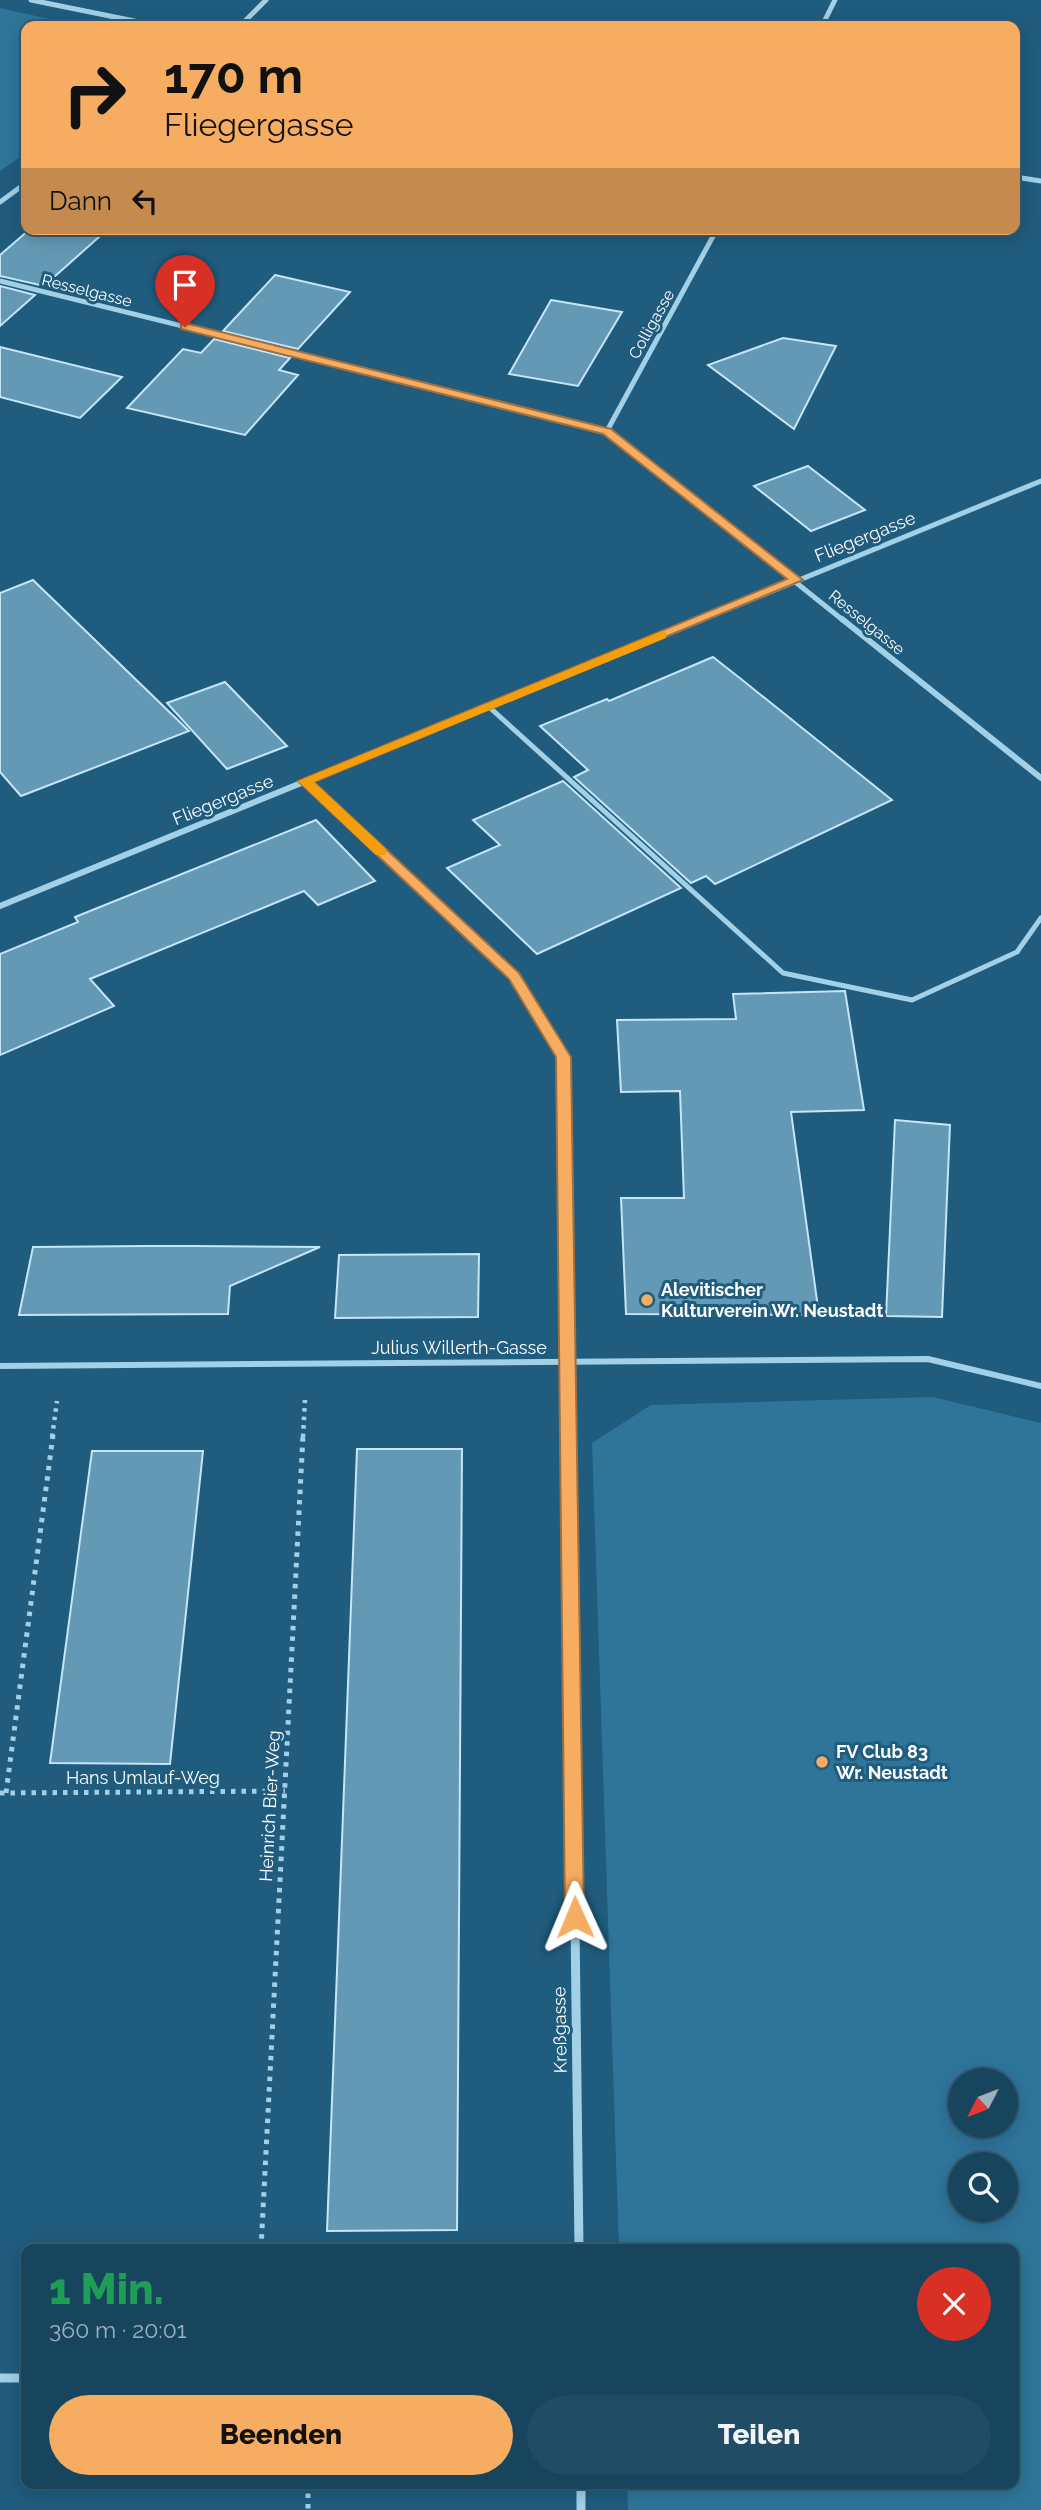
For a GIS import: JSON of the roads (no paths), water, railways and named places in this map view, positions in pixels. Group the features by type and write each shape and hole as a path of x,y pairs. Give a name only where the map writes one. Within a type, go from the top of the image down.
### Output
{"street":[{"path":"30,0 134,21"},
{"path":"245,21 266,0"},
{"path":"824,21 835,0"},
{"path":"1020,178 1041,181"},
{"path":"0,202 21,187"},
{"name":"Colligasse","path":"607,431 714,235"},
{"name":"Resselgasse","path":"0,281 607,431 1041,778"},
{"name":"Fliegergasse","path":"0,906 1041,481"},
{"name":"Kreßgasse","path":"305,781 514,976 564,1057 579,2244"},
{"name":"Julius Willerth-Gasse","path":"0,1366 928,1359 1041,1386"},
{"path":"0,2378 21,2378"},
{"path":"581,2489 582,2510"}],"lane":[{"path":"488,706 783,973 912,1000 1017,952 1041,918"}],"place":[{"name":"Alevitischer Kulturverein Wr. Neustadt","path":"647,1300"},
{"name":"FV Club 83 Wr. Neustadt","path":"822,1762"}]}
